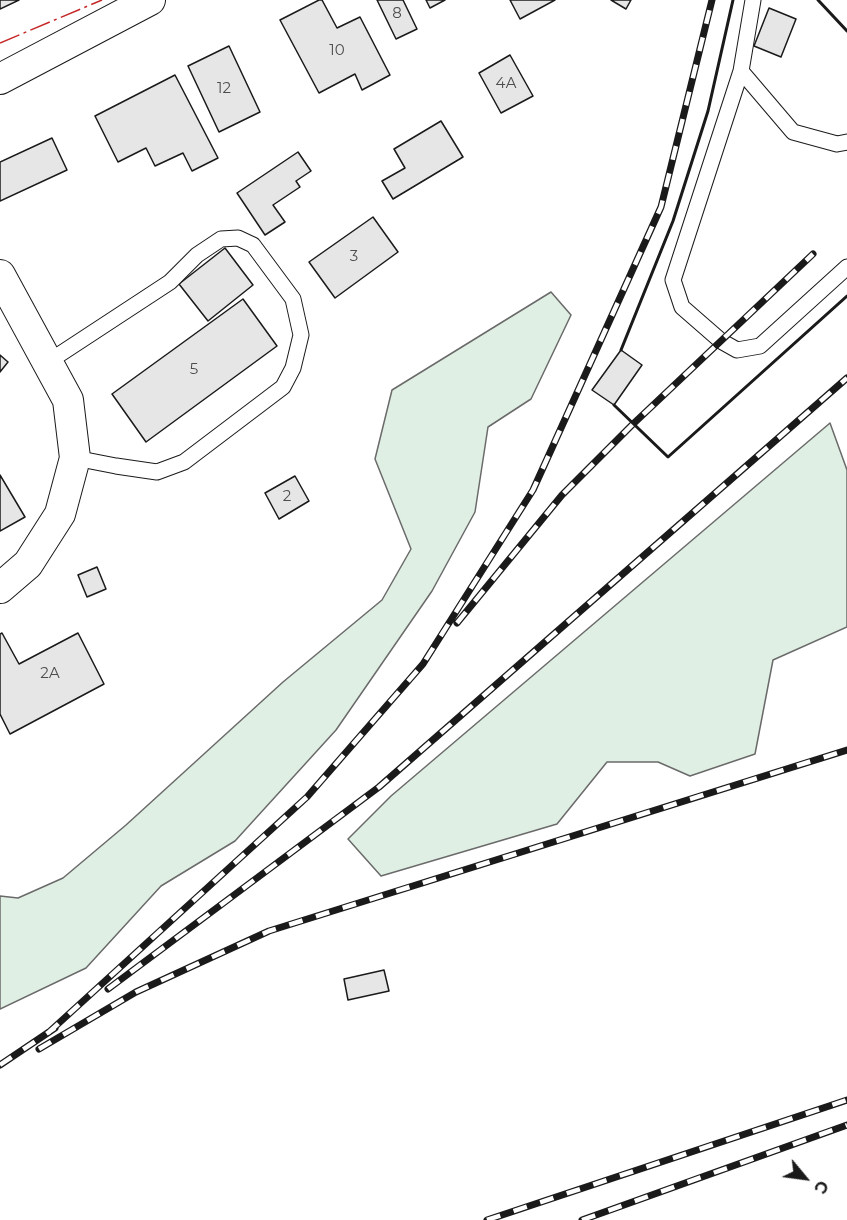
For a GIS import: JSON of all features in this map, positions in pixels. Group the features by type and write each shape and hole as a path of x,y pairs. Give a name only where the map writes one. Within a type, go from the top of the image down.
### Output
{"street":[{"path":"0,79 150,0"},
{"path":"0,275 68,400 75,458 60,514 28,564 0,588"}],"lane":[{"path":"753,0 741,70 673,280 682,307 721,340 737,350 760,346 847,267"},
{"path":"741,70 793,132 837,144 847,142"},
{"path":"48,362 170,282 197,255 221,239 238,238 253,244 293,299 301,335 294,368 283,387 184,462 158,472 75,458"}],"green space":[{"path":"551,292 571,315 531,399 488,427 475,512 432,591 336,730 235,841 161,886 86,968 0,1009 0,896 18,898 63,878 126,825 283,682 382,600 411,549 375,459 392,390"},
{"path":"830,423 847,470 847,627 773,660 755,754 690,776 658,762 607,762 557,824 381,876 348,839 391,796"}],"building":[{"path":"0,0 19,0 0,9"},
{"path":"322,0 337,28 360,17 390,75 362,90 355,74 319,93 280,20"},
{"path":"377,0 403,0 417,29 396,39"},
{"path":"426,0 445,0 430,8"},
{"path":"510,0 555,0 520,19"},
{"path":"611,0 631,0 626,9"},
{"path":"769,8 796,19 781,57 754,46"},
{"path":"229,46 260,112 219,132 188,66"},
{"path":"510,55 533,96 501,113 479,73"},
{"path":"175,75 218,158 192,171 183,153 155,166 146,148 118,162 95,116"},
{"path":"441,121 463,157 393,199 382,181 405,168 394,149"},
{"path":"52,138 67,170 0,201 0,162"},
{"path":"298,152 311,171 296,181 300,187 273,205 285,222 265,235 237,193"},
{"path":"373,217 398,252 335,298 309,262"},
{"path":"225,248 253,285 208,321 179,284"},
{"path":"243,299 277,346 146,442 112,394"},
{"path":"621,350 642,365 614,405 592,390"},
{"path":"0,355 8,362 0,372"},
{"path":"0,475 25,517 0,531"},
{"path":"295,476 309,501 279,519 265,493"},
{"path":"97,567 106,589 87,597 78,575"},
{"path":"2,633 19,664 78,633 104,684 10,734 0,714 0,634"},
{"path":"384,970 389,991 348,1000 344,979"}],"railway":[{"path":"48,1033 307,797 423,664 533,490 661,207 712,0"},
{"path":"457,623 562,495 632,425 813,254"},
{"path":"108,989 379,787 847,378"},
{"path":"39,1049 136,992 269,931 847,750"},
{"path":"0,1065 55,1028"},
{"path":"487,1220 847,1100"},
{"path":"582,1220 847,1125"}],"wall":[{"path":"621,350 673,221 708,111 733,0"},
{"path":"818,0 847,31"},
{"path":"614,405 668,457 847,296"}],"power":[{"path":"0,43 102,0"}]}
